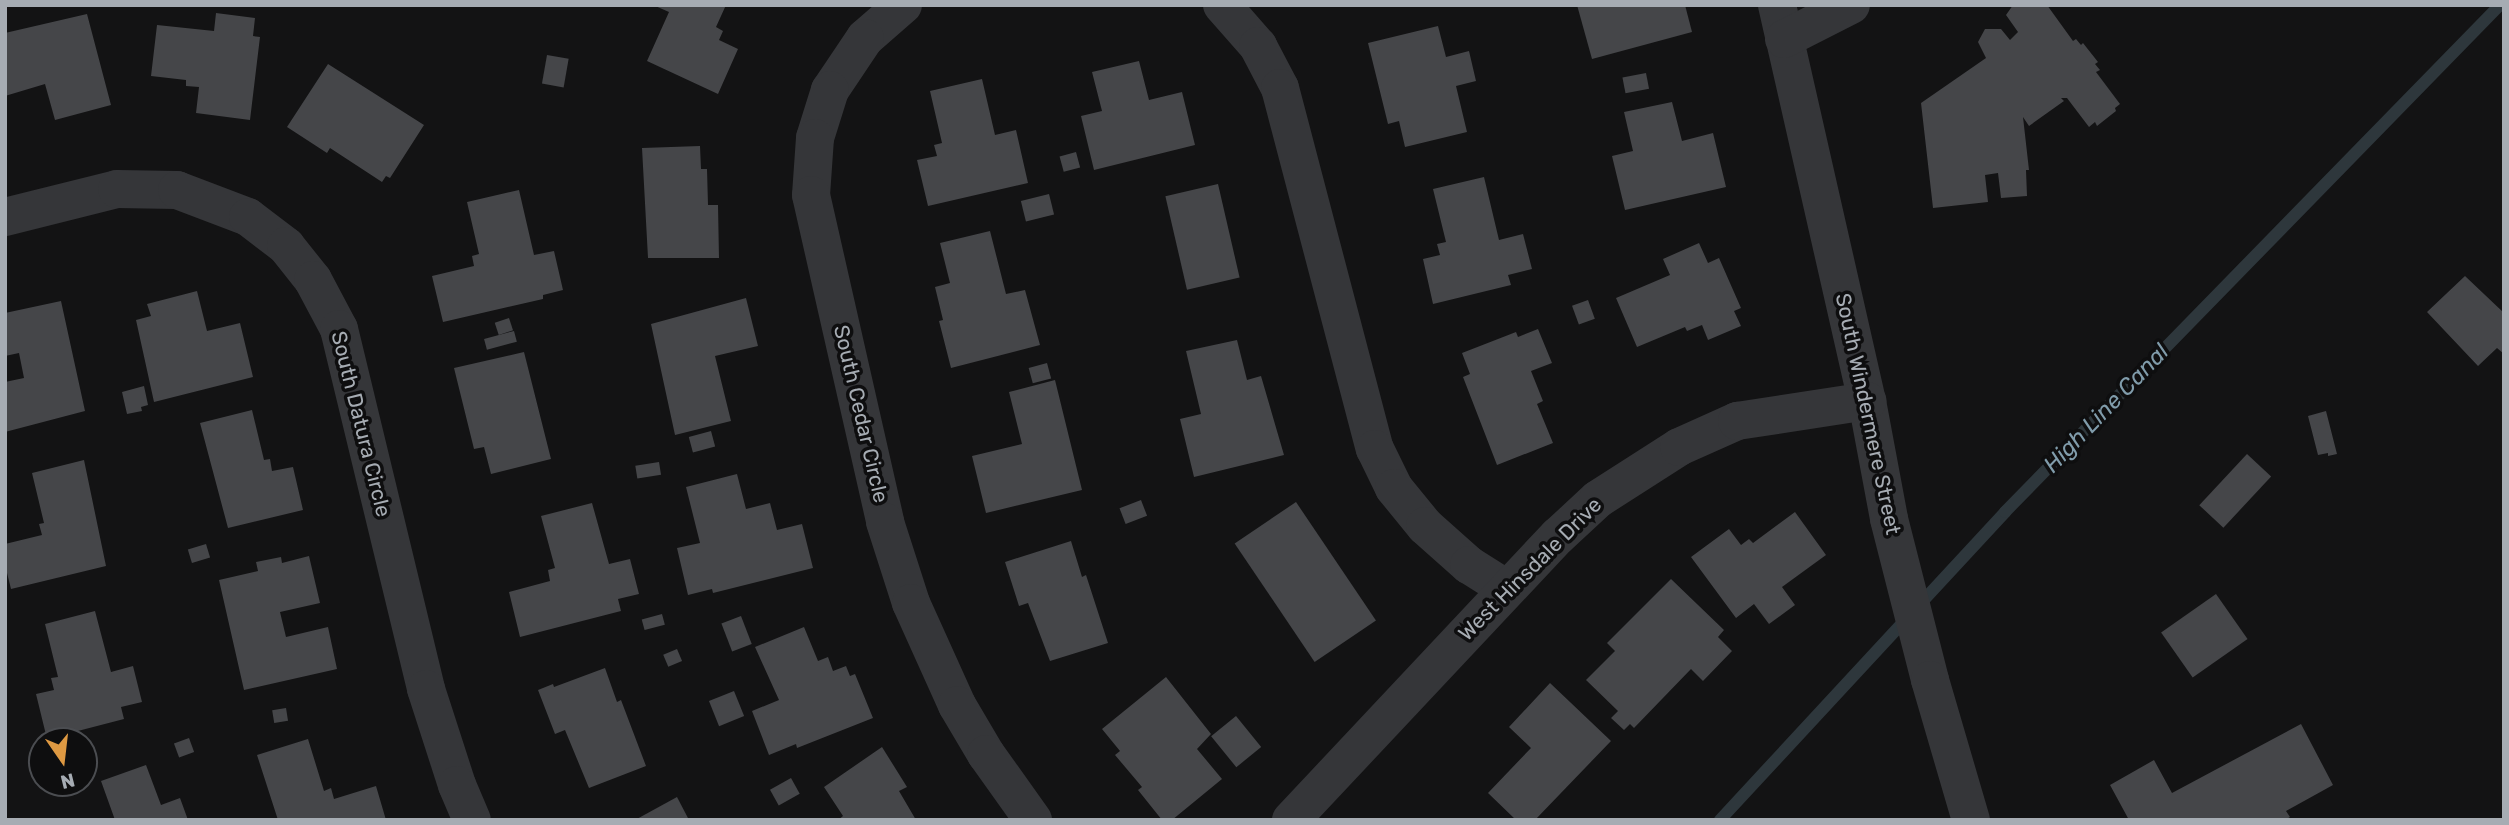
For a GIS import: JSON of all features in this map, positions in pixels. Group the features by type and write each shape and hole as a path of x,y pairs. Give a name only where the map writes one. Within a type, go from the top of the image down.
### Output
{"street":[{"name":"South Cedar Circle","path":"902,5 865,38 830,90 815,138 811,195 885,522 911,603 957,705 986,754 1033,820"},
{"path":"1222,5 1258,46 1280,88 1374,449 1394,488 1425,526 1469,565 1507,589"},
{"path":"1780,22 1851,5"},
{"name":"South Windermere Street","path":"1780,22 1867,401 1889,519 1930,680 1971,820"},
{"name":"South Datura Circle","path":"5,217 117,189 177,190 248,217 286,246 313,280 339,329 426,689 457,785 472,820"},
{"name":"West Hinsdale Drive","path":"1291,820 1507,589 1598,499 1679,447 1737,421 1867,401"}],"building":[{"path":"653,5 726,5 716,27 723,31 719,40 738,49 718,94 647,61 669,12"},
{"path":"1577,5 1685,5 1692,32 1592,59"},
{"path":"2013,5 2047,5 2073,41 2076,39 2081,45 2083,43 2098,62 2095,64 2100,70 2096,72 2120,104 2115,108 2116,111 2097,126 2095,122 2089,127 2067,98 2061,98 2064,101 2029,126 2023,117 2029,170 2026,170 2027,196 2001,198 1998,173 1985,175 1988,202 1933,208 1921,103 1986,58 1978,42 1985,29 2001,29 2010,40 2018,32 2006,15"},
{"path":"216,13 255,18 253,36 260,37 250,120 196,113 199,87 186,86 186,80 151,76 157,25 214,31"},
{"path":"87,14 111,105 55,120 45,84 5,96 5,33"},
{"path":"1438,26 1446,57 1469,51 1476,81 1456,86 1467,132 1405,147 1399,121 1388,124 1368,43"},
{"path":"547,55 569,59 564,87 542,84"},
{"path":"1139,61 1149,100 1182,92 1195,145 1094,170 1081,116 1102,111 1092,72"},
{"path":"328,64 424,125 390,178 386,176 382,182 330,148 327,153 287,127"},
{"path":"1646,73 1649,89 1625,93 1622,78"},
{"path":"982,79 995,135 1016,130 1028,183 928,206 917,160 937,156 934,145 942,143 930,91"},
{"path":"1672,102 1682,141 1713,133 1726,187 1625,210 1612,156 1633,151 1624,112"},
{"path":"700,146 701,169 707,169 708,205 718,205 719,258 648,258 642,148"},
{"path":"1076,152 1080,167 1064,172 1060,156"},
{"path":"1484,177 1499,240 1523,234 1532,269 1508,275 1511,285 1433,304 1423,259 1440,255 1437,244 1446,242 1433,189"},
{"path":"1218,184 1240,278 1187,290 1165,196"},
{"path":"519,190 534,255 554,251 563,290 543,295 543,299 443,322 432,276 474,266 472,256 479,254 467,202"},
{"path":"1049,194 1054,214 1026,221 1021,201"},
{"path":"990,231 1006,294 1025,290 1040,345 951,368 939,321 943,320 935,287 950,283 940,243"},
{"path":"1699,243 1708,263 1719,258 1741,308 1734,311 1741,326 1708,340 1702,325 1687,331 1685,327 1637,347 1616,298 1670,275 1663,259"},
{"path":"2465,276 2504,313 2504,354 2497,348 2478,366 2427,312"},
{"path":"197,291 207,331 240,323 253,377 154,402 136,320 151,316 147,304"},
{"path":"746,298 758,346 715,356 731,421 675,435 651,324"},
{"path":"1588,300 1595,319 1579,325 1572,306"},
{"path":"61,301 85,411 5,432 5,382 24,378 19,353 5,356 5,313"},
{"path":"509,318 513,330 499,335 495,323"},
{"path":"1538,329 1552,363 1531,371 1543,401 1537,404 1553,443 1497,465 1463,377 1470,374 1462,353 1516,332 1518,337"},
{"path":"514,331 517,342 487,350 484,339"},
{"path":"1237,340 1247,380 1261,376 1284,455 1194,477 1180,419 1201,414 1186,351"},
{"path":"524,352 551,459 491,474 484,447 474,449 454,368"},
{"path":"1047,363 1051,378 1033,383 1029,368"},
{"path":"1055,380 1082,490 986,513 972,456 1022,444 1009,392"},
{"path":"144,386 148,405 141,407 142,411 127,414 122,392"},
{"path":"252,410 264,460 270,459 272,471 293,467 303,510 228,528 200,423"},
{"path":"2326,411 2337,454 2328,456 2328,453 2318,455 2308,416"},
{"path":"711,431 715,446 693,452 689,437"},
{"path":"2247,454 2271,477 2223,528 2199,505"},
{"path":"84,460 106,566 11,589 5,565 5,544 42,535 39,524 44,523 32,473"},
{"path":"659,462 661,475 637,479 635,466"},
{"path":"737,474 746,509 770,503 777,530 802,524 813,568 713,593 712,589 688,595 677,548 700,543 686,487"},
{"path":"1141,500 1147,516 1126,524 1120,508"},
{"path":"1296,502 1376,621 1315,662 1235,543"},
{"path":"592,503 609,564 630,559 639,594 618,599 621,611 520,637 509,592 550,581 548,570 555,568 541,516"},
{"path":"1795,512 1826,555 1782,587 1795,605 1769,624 1754,604 1736,618 1691,557 1729,529 1741,545 1749,539 1753,543"},
{"path":"1071,541 1082,577 1086,575 1108,643 1050,661 1028,603 1019,606 1005,562"},
{"path":"206,544 210,557 192,563 188,550"},
{"path":"309,556 320,603 280,612 286,637 328,627 337,669 244,690 219,580 258,571 256,562 281,557 282,563"},
{"path":"1671,579 1724,630 1718,637 1732,651 1703,681 1691,669 1634,728 1630,724 1624,730 1611,718 1618,711 1586,680 1615,651 1607,643"},
{"path":"2216,594 2248,639 2193,677 2161,632"},
{"path":"95,611 111,672 133,666 142,702 121,707 124,719 93,727 44,727 36,694 54,690 51,678 58,677 45,624"},
{"path":"662,614 665,625 645,630 642,619"},
{"path":"741,616 752,644 732,652 721,624"},
{"path":"804,627 818,661 828,657 833,671 846,666 850,676 855,674 873,718 797,748 796,744 769,755 752,711 779,700 755,647"},
{"path":"677,649 682,661 668,667 663,655"},
{"path":"605,668 617,702 621,700 646,766 589,788 565,730 555,734 538,690 553,684 554,687"},
{"path":"1166,677 1211,734 1197,749 1222,779 1172,820 1162,820 1138,790 1142,787 1115,755 1120,751 1102,729"},
{"path":"1550,683 1611,741 1535,820 1516,820 1488,793 1531,748 1509,727"},
{"path":"734,691 744,716 719,726 709,701"},
{"path":"286,708 288,721 274,723 272,710"},
{"path":"1236,716 1261,747 1236,767 1211,736"},
{"path":"2301,724 2333,785 2286,811 2290,817 2285,820 2129,820 2110,785 2154,760 2172,793"},
{"path":"189,738 194,752 179,758 174,743"},
{"path":"308,739 324,791 331,788 334,799 376,786 386,820 278,820 257,755"},
{"path":"882,747 907,787 899,791 916,820 838,820 843,816 824,787"},
{"path":"146,765 161,805 180,798 188,820 115,820 101,781"},
{"path":"791,778 800,794 779,805 770,790"},
{"path":"677,797 689,820 635,820"}],"waterway":[{"name":"High Line Canal","path":"1720,820 2005,512 2500,5"}]}
